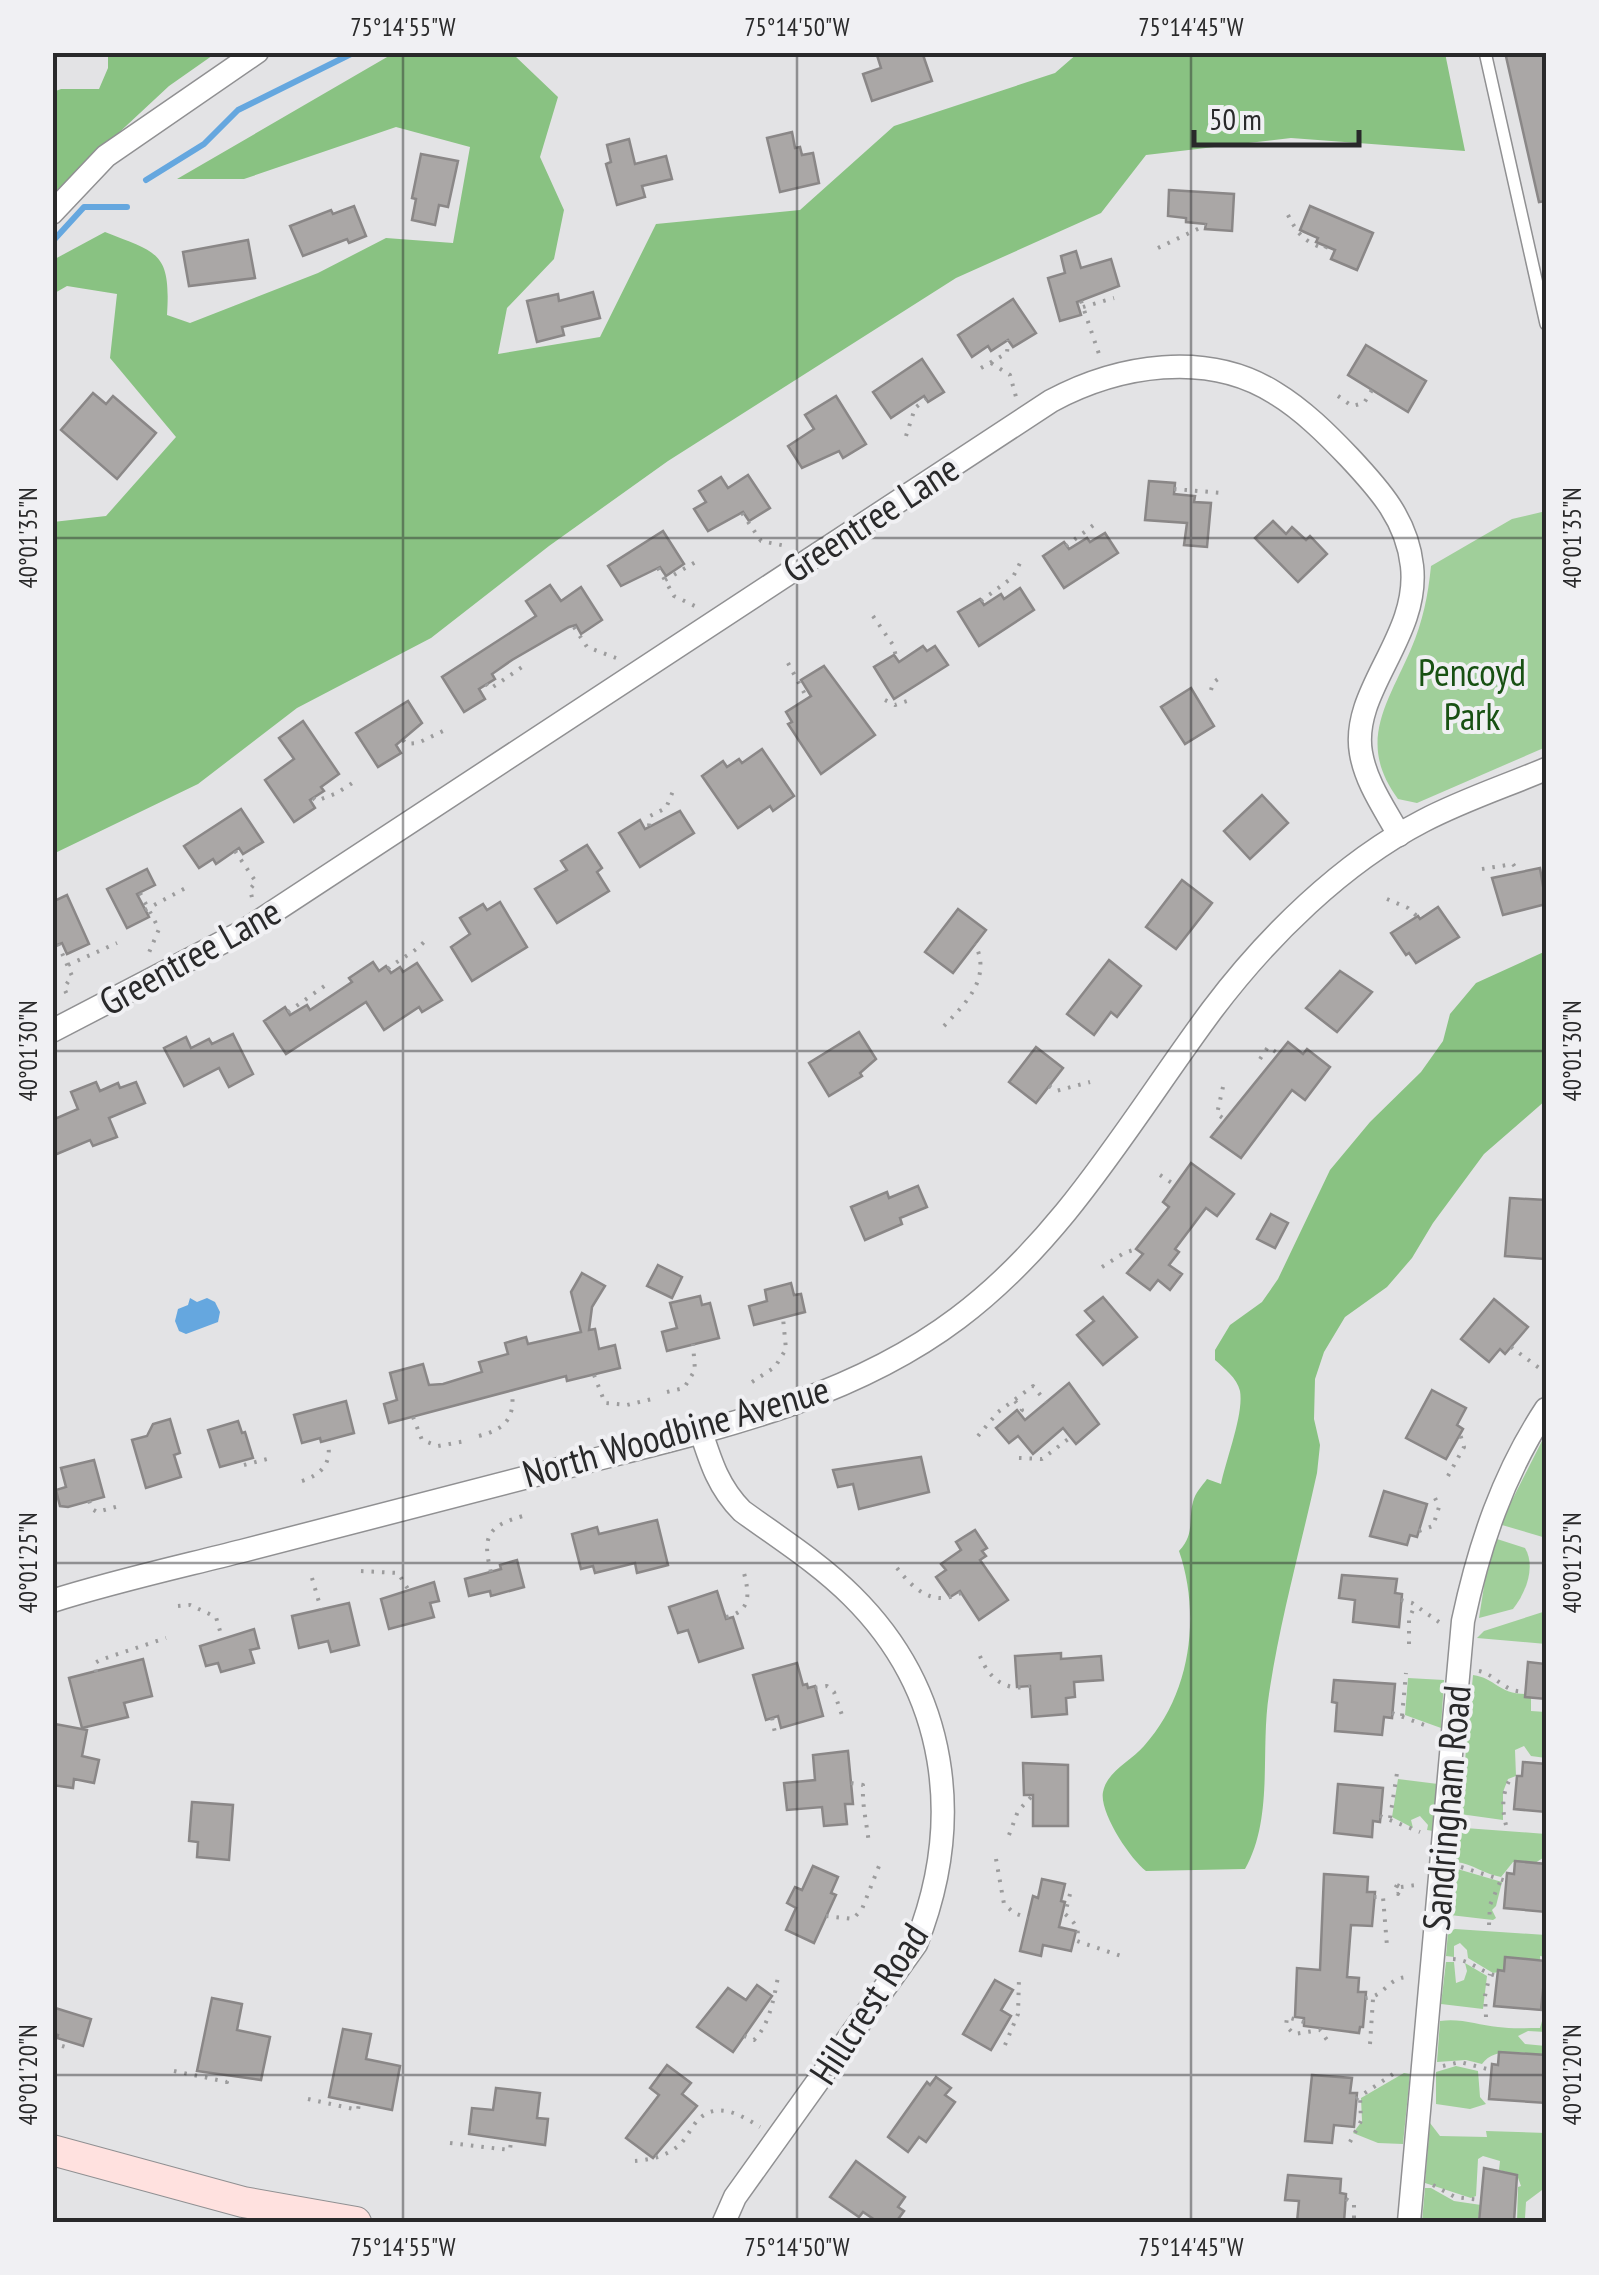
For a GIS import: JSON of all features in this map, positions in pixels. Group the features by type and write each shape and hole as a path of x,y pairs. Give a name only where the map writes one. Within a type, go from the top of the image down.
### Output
{"main road":[{"path":"52,2150 243,2202 356,2222"}],"street":[{"path":"52,213 106,156 257,52"},
{"name":"Greentree Lane","path":"52,1031 158,978 263,918 1051,400 1102,376 1166,368 1221,372 1275,392 1335,442 1392,506 1409,545 1412,592 1402,631 1365,712 1360,750 1374,790 1399,835"},
{"name":"North Woodbine Avenue","path":"52,1600 700,1432 834,1388 896,1358 958,1318 1055,1227 1214,1006 1268,945 1325,890 1399,835 1460,804 1546,769"},
{"name":"Sandringham Road","path":"1410,2222 1463,1626 1488,1527 1520,1454 1546,1409"},
{"name":"Hillcrest Road","path":"700,1432 729,1498 835,1580 888,1637 925,1708 943,1790 939,1870 916,1944 736,2197 724,2222"}],"lane":[{"path":"1486,52 1546,324"}],"path":[{"path":"1288,216 1297,234 1308,243 1326,247"},
{"path":"1158,248 1206,225"},
{"path":"1100,355 1082,304 1114,298"},
{"path":"981,368 1007,353 1008,340"},
{"path":"990,363 1010,375 1024,418"},
{"path":"1338,396 1352,406 1364,403 1372,390"},
{"path":"906,436 915,408 926,400"},
{"path":"1174,489 1222,493"},
{"path":"742,513 761,541 792,547 802,564"},
{"path":"1066,546 1094,524"},
{"path":"665,580 698,560"},
{"path":"981,601 1013,577 1021,561"},
{"path":"658,568 674,596 696,604 709,626"},
{"path":"873,616 893,644 897,660"},
{"path":"574,626 586,647 618,659 631,678"},
{"path":"486,684 490,689 526,664"},
{"path":"788,664 807,698"},
{"path":"1211,690 1223,675"},
{"path":"884,700 895,705 910,700"},
{"path":"404,740 406,744 418,743 443,731"},
{"path":"313,798 316,801 338,793 357,780"},
{"path":"649,826 650,816 666,808 673,791"},
{"path":"234,852 256,882 250,889 252,900 263,918"},
{"path":"1482,869 1513,864 1518,871"},
{"path":"146,909 190,886"},
{"path":"140,893 158,929 148,954 158,978"},
{"path":"1387,900 1408,908 1420,919"},
{"path":"388,969 408,958 424,942"},
{"path":"68,966 116,943"},
{"path":"58,944 72,976 64,988 78,1019"},
{"path":"944,1026 973,996 982,964 975,944"},
{"path":"288,1012 330,982"},
{"path":"1260,1059 1268,1046 1280,1054"},
{"path":"1049,1086 1056,1091 1090,1082"},
{"path":"1223,1088 1217,1114 1224,1119"},
{"path":"1160,1175 1176,1185"},
{"path":"1102,1267 1136,1249"},
{"path":"752,1382 774,1367 786,1349 782,1318"},
{"path":"667,1392 684,1388 694,1370 694,1344"},
{"path":"1511,1347 1546,1373"},
{"path":"594,1375 605,1403 652,1399"},
{"path":"978,1436 998,1412 1033,1386 1046,1402"},
{"path":"479,1436 508,1422 514,1408 512,1390"},
{"path":"1014,1400 1022,1410 1019,1413"},
{"path":"412,1417 422,1440 438,1446 466,1441"},
{"path":"1448,1476 1464,1447 1460,1434"},
{"path":"1019,1458 1042,1459 1070,1438"},
{"path":"302,1480 322,1470 329,1458 328,1444"},
{"path":"244,1465 266,1459"},
{"path":"1419,1531 1432,1526 1439,1508 1438,1492"},
{"path":"89,1501 97,1512 124,1505"},
{"path":"490,1572 487,1539 493,1529 523,1516"},
{"path":"897,1568 918,1590 933,1598 948,1600 961,1593"},
{"path":"726,1617 739,1614 747,1604 749,1592 743,1569"},
{"path":"361,1570 398,1573 408,1589"},
{"path":"312,1578 321,1609"},
{"path":"1401,1600 1415,1605 1436,1622 1463,1626"},
{"path":"178,1606 190,1605 216,1617 222,1638"},
{"path":"1409,1644 1409,1619 1415,1605"},
{"path":"96,1672 95,1663 100,1660 166,1638"},
{"path":"980,1656 996,1680 1007,1688 1030,1686"},
{"path":"1459,1669 1487,1673 1508,1690 1525,1691"},
{"path":"1402,1716 1406,1673"},
{"path":"816,1688 827,1686 834,1692 842,1718"},
{"path":"1392,1713 1436,1730 1454,1732"},
{"path":"772,1718 776,1738"},
{"path":"1390,1819 1396,1773"},
{"path":"1506,1825 1506,1788 1509,1781 1516,1782"},
{"path":"851,1783 863,1785 862,1810 867,1819 869,1845"},
{"path":"1009,1835 1018,1810 1032,1795"},
{"path":"1380,1816 1414,1830 1444,1834"},
{"path":"996,1859 1004,1904 1014,1914 1028,1918"},
{"path":"1442,1864 1468,1868 1504,1881 1490,1905 1489,1925"},
{"path":"826,1916 853,1919 862,1910 880,1866"},
{"path":"1374,1896 1384,1897 1394,1891"},
{"path":"1070,1894 1066,1914 1079,1932 1077,1941 1127,1958"},
{"path":"1384,1897 1388,1946"},
{"path":"1365,1998 1373,1998 1399,1978 1466,1960 1497,1976"},
{"path":"1486,2017 1490,1974"},
{"path":"744,2036 754,2040 759,2037 778,1977"},
{"path":"1005,2045 1020,1978"},
{"path":"1370,2044 1373,1998"},
{"path":"1304,2022 1287,2018 1287,2030 1304,2034 1320,2030 1327,2040"},
{"path":"52,2044 69,2048"},
{"path":"1350,2142 1361,2121 1358,2098 1392,2072 1460,2062 1491,2070"},
{"path":"174,2071 228,2080"},
{"path":"308,2099 358,2110 359,2103"},
{"path":"635,2161 653,2160 676,2148 710,2111 724,2110 743,2116 778,2138"},
{"path":"450,2143 510,2150 512,2141"},
{"path":"1413,2184 1433,2185 1455,2197 1481,2200"},
{"path":"1346,2199 1354,2204 1354,2222"}],"green space":[{"path":"108,53 216,53 169,86 53,194 53,92 99,89 108,68"},
{"path":"394,53 508,53 558,97 540,157 564,210 554,259 507,308 498,354 600,337 656,224 800,210 894,126 1055,73 1078,53 1445,53 1465,151 1291,138 1146,155 1101,213 956,278 668,461 549,546 431,638 297,708 198,784 53,854 53,522 106,516 176,437 110,358 117,294 67,286 53,294 53,260 105,232 138,245 163,267 167,315 190,323 318,273 386,238 453,243 470,147 396,127 244,179 177,179"},
{"name":"Pencoyd Park","path":"1546,511 1546,747 1417,803 1398,799 1379,759 1380,723 1419,628 1431,566 1512,519"},
{"path":"1546,951 1546,1100 1484,1154 1412,1258 1387,1287 1345,1317 1324,1352 1315,1379 1314,1419 1320,1445 1317,1473 1274,1666 1267,1716 1263,1806 1254,1849 1245,1869 1146,1871 1117,1835 1106,1811 1103,1792 1109,1778 1144,1746 1160,1725 1182,1678 1190,1627 1186,1576 1179,1551 1189,1533 1197,1493 1207,1479 1221,1484 1241,1401 1238,1386 1215,1360 1215,1350 1230,1325 1262,1302 1278,1279 1330,1170 1370,1122 1421,1072 1443,1041 1450,1014 1476,983"},
{"path":"1546,1433 1546,1538 1502,1525"},
{"path":"1497,1539 1525,1548 1530,1563 1528,1579 1513,1609 1479,1618 1485,1580"},
{"path":"1546,1611 1546,1644 1477,1638 1484,1631"},
{"path":"1473,1675 1525,1694 1531,1698 1531,1711 1546,1712 1546,1758 1531,1756 1524,1746 1515,1750 1516,1776 1508,1779 1503,1792 1503,1820 1460,1814"},
{"path":"1408,1678 1444,1680 1441,1728 1405,1715"},
{"path":"1398,1779 1438,1784 1433,1831 1427,1830 1428,1825 1420,1816 1411,1820 1413,1828 1392,1817"},
{"path":"1465,1828 1546,1834 1546,1856 1535,1863 1513,1862 1501,1877 1489,1874 1456,1862 1457,1831"},
{"path":"1454,1868 1502,1882 1492,1910 1496,1918 1450,1915"},
{"path":"1455,1929 1546,1935 1546,1957 1506,1957 1504,1971 1493,1973 1468,1958 1460,1943 1454,1946 1454,1957 1446,1956 1448,1932"},
{"path":"1446,1962 1454,1962 1456,1983 1464,1980 1465,1963 1487,1976 1483,2009 1441,2004"},
{"path":"1546,2007 1546,2032 1528,2031 1518,2036 1525,2044 1546,2046 1546,2055 1495,2054 1482,2064 1466,2060 1437,2062 1440,2021 1540,2028"},
{"path":"1456,2066 1478,2071 1480,2097 1486,2104 1470,2109 1436,2104 1436,2072"},
{"path":"1404,2073 1410,2074 1403,2144 1378,2143 1353,2133 1362,2121 1361,2098"},
{"path":"1430,2123 1440,2136 1487,2137 1486,2131 1546,2133 1546,2187 1526,2202 1528,2222 1517,2222 1521,2186 1517,2175 1499,2170 1500,2161 1483,2156 1478,2159 1476,2196 1471,2198 1425,2183"},
{"path":"1425,2188 1454,2201 1481,2205 1477,2222 1422,2222"}],"water":[{"path":"190,1298 215,1302 220,1312 218,1322 186,1334 179,1331 175,1321 178,1309 188,1305"}],"building":[{"path":"876,52 922,52 932,81 872,101 863,74 881,68"},
{"path":"1505,52 1546,52 1546,201 1539,202"},
{"path":"792,132 795,148 800,147 802,155 813,153 819,183 780,192 767,138"},
{"path":"629,139 635,164 666,156 672,179 642,186 645,197 617,205 606,164 611,162 607,145"},
{"path":"421,154 458,161 448,207 439,205 435,225 412,220"},
{"path":"1169,190 1234,194 1232,231 1205,229 1206,224 1168,216"},
{"path":"354,206 366,236 303,256 290,226 331,210 333,214"},
{"path":"1310,206 1373,233 1357,270 1331,259 1335,250 1300,230"},
{"path":"248,240 255,278 189,286 183,252"},
{"path":"1076,251 1081,268 1111,259 1119,286 1077,302 1081,315 1060,321 1048,278 1065,273 1061,256"},
{"path":"593,292 600,318 562,327 564,335 537,342 527,301 558,294 559,301"},
{"path":"1013,299 1036,333 1013,347 1008,340 991,351 988,346 972,357 958,335"},
{"path":"1366,345 1426,381 1408,412 1348,375"},
{"path":"922,359 944,392 928,402 924,396 891,418 873,392"},
{"path":"93,393 106,404 113,396 156,433 117,479 61,430"},
{"path":"836,396 866,444 843,458 839,451 802,468 788,446 814,429 805,415"},
{"path":"748,475 770,508 749,521 743,512 708,531 694,509 706,502 699,491 721,477 728,488"},
{"path":"1149,481 1175,483 1174,494 1195,496 1194,502 1211,503 1207,547 1184,545 1187,523 1145,520"},
{"path":"1273,521 1286,534 1292,527 1306,540 1310,536 1327,554 1298,582 1255,538"},
{"path":"663,531 684,564 666,576 660,567 621,586 608,566"},
{"path":"1105,533 1118,553 1064,588 1043,556 1064,542 1069,549"},
{"path":"550,585 561,601 581,587 602,620 581,634 576,625 569,627 512,660 492,674 495,679 479,689 485,699 464,712 442,677 536,616 526,601"},
{"path":"1020,588 1034,610 979,646 958,612 980,599 984,605 1001,594 1004,599"},
{"path":"923,646 927,651 935,646 948,665 894,699 874,667 894,655 899,662"},
{"path":"824,666 875,735 821,774 788,724 792,722 786,712 811,696 801,680"},
{"path":"1191,688 1214,726 1185,744 1161,707"},
{"path":"408,701 422,723 396,745 401,753 378,767 356,733"},
{"path":"303,721 339,774 310,800 315,808 294,822 265,780 294,759 279,738"},
{"path":"762,749 794,796 773,811 770,806 738,828 702,776 723,761 727,767 739,759 742,763"},
{"path":"1262,795 1288,823 1250,859 1224,831"},
{"path":"241,809 263,842 243,854 239,848 216,864 213,859 199,868 184,846"},
{"path":"680,811 694,833 640,867 619,833 640,820 645,829"},
{"path":"587,845 602,868 597,872 609,891 557,923 535,889 567,870 561,861"},
{"path":"1540,868 1546,904 1503,915 1492,878"},
{"path":"147,869 155,885 137,894 149,917 127,928 107,889"},
{"path":"1182,880 1212,903 1176,949 1146,927"},
{"path":"67,895 89,944 67,954 62,943 52,947 52,902"},
{"path":"500,902 527,947 472,981 451,947 470,934 460,918 483,904 487,910"},
{"path":"1438,907 1459,937 1416,963 1391,933"},
{"path":"958,909 986,930 953,973 925,952"},
{"path":"1109,960 1141,986 1117,1017 1111,1012 1094,1035 1067,1014"},
{"path":"373,962 379,971 386,966 391,973 400,967 403,972 417,963 442,1000 422,1012 419,1007 384,1030 366,1002 286,1054 264,1021 285,1007 290,1015 307,1005 310,1010 352,982 349,978"},
{"path":"1340,971 1372,992 1337,1032 1306,1008"},
{"path":"859,1032 876,1059 860,1073 862,1076 829,1096 809,1063"},
{"path":"233,1034 253,1074 229,1087 219,1068 184,1086 164,1048 186,1037 191,1048"},
{"path":"1288,1042 1303,1054 1307,1049 1330,1067 1305,1100 1292,1090 1241,1158 1211,1137"},
{"path":"1036,1047 1063,1068 1036,1103 1009,1082"},
{"path":"96,1082 100,1091 118,1083 120,1088 136,1082 145,1103 109,1118 117,1137 93,1146 90,1140 52,1156 52,1120 78,1109 71,1092"},
{"path":"1191,1163 1234,1194 1217,1216 1206,1208 1175,1249 1179,1252 1169,1265 1182,1274 1170,1290 1158,1280 1150,1290 1127,1273 1143,1254 1136,1249 1169,1207 1163,1202"},
{"path":"918,1186 927,1207 900,1218 902,1224 865,1240 851,1207 887,1192 889,1198"},
{"path":"1510,1198 1546,1200 1545,1259 1505,1256"},
{"path":"1271,1214 1288,1223 1275,1248 1257,1239"},
{"path":"658,1265 682,1277 672,1298 647,1286"},
{"path":"582,1273 605,1286 592,1307 589,1330 595,1329 599,1349 615,1345 620,1368 567,1381 566,1376 389,1423 384,1404 397,1400 390,1373 423,1364 429,1385 443,1384 482,1372 479,1362 508,1354 505,1343 526,1337 528,1344 581,1332 571,1292"},
{"path":"791,1283 794,1295 801,1294 805,1312 754,1325 749,1306 767,1301 765,1290"},
{"path":"700,1296 702,1305 710,1303 719,1338 667,1351 662,1332 677,1328 670,1303"},
{"path":"1103,1297 1137,1337 1103,1365 1077,1335 1094,1321 1085,1311"},
{"path":"1494,1299 1528,1327 1505,1354 1500,1349 1489,1362 1461,1339"},
{"path":"1069,1383 1099,1424 1076,1444 1063,1428 1033,1454 1018,1436 1009,1443 996,1428 1017,1410 1025,1420"},
{"path":"1432,1390 1466,1408 1457,1425 1463,1429 1446,1459 1406,1438"},
{"path":"346,1401 354,1433 302,1443 294,1415"},
{"path":"170,1419 180,1453 174,1455 181,1477 146,1488 132,1440 147,1436 153,1424"},
{"path":"238,1421 253,1458 220,1467 208,1430"},
{"path":"921,1457 929,1492 859,1509 853,1484 838,1487 833,1470"},
{"path":"94,1460 104,1497 60,1506 56,1490 66,1487 61,1468"},
{"path":"1384,1491 1427,1504 1417,1537 1410,1535 1407,1545 1370,1536"},
{"path":"657,1520 668,1565 637,1573 635,1563 595,1573 593,1566 581,1569 572,1534 597,1527 599,1534"},
{"path":"975,1530 987,1548 982,1551 986,1556 980,1560 1008,1600 979,1620 960,1591 950,1597 936,1577 946,1570 941,1564 961,1550 956,1542"},
{"path":"517,1560 524,1587 491,1596 490,1591 469,1596 465,1579"},
{"path":"1342,1575 1397,1579 1395,1593 1402,1594 1399,1627 1353,1622 1355,1600 1339,1598"},
{"path":"434,1582 439,1601 430,1603 434,1617 389,1629 381,1599"},
{"path":"717,1591 726,1619 733,1617 743,1648 699,1662 688,1630 678,1633 669,1607"},
{"path":"349,1603 359,1645 331,1652 328,1641 299,1648 292,1616"},
{"path":"254,1629 259,1648 250,1650 254,1663 221,1672 218,1663 206,1666 200,1646"},
{"path":"1061,1653 1061,1659 1101,1656 1103,1680 1074,1682 1075,1697 1066,1698 1067,1714 1032,1717 1030,1686 1017,1687 1015,1656"},
{"path":"143,1659 152,1696 124,1703 128,1717 82,1728 69,1678"},
{"path":"1528,1662 1546,1664 1546,1699 1525,1697"},
{"path":"797,1663 803,1685 815,1686 823,1716 781,1728 778,1716 766,1720 753,1675"},
{"path":"1334,1680 1395,1684 1392,1718 1384,1717 1382,1735 1335,1731"},
{"path":"55,1724 87,1730 82,1756 99,1760 94,1783 74,1779 73,1788 52,1785"},
{"path":"848,1751 853,1804 845,1804 847,1824 824,1826 822,1807 787,1810 784,1783 815,1780 813,1755"},
{"path":"1523,1762 1546,1764 1546,1812 1514,1809 1517,1776 1522,1776"},
{"path":"1023,1763 1068,1765 1068,1826 1033,1826 1033,1795 1024,1795"},
{"path":"1338,1784 1383,1788 1380,1822 1373,1821 1372,1837 1334,1833"},
{"path":"192,1802 233,1805 229,1860 197,1857 198,1842 189,1841"},
{"path":"1515,1861 1546,1864 1546,1912 1504,1908 1507,1873 1514,1874"},
{"path":"813,1866 838,1877 831,1893 836,1895 814,1943 786,1930 796,1908 787,1903 795,1887 802,1890"},
{"path":"1324,1874 1368,1877 1367,1892 1375,1892 1372,1926 1351,1925 1347,1977 1359,1978 1358,1992 1366,1992 1359,2033 1304,2026 1304,2018 1295,2017 1297,1968 1320,1970"},
{"path":"1042,1879 1065,1884 1059,1927 1076,1931 1071,1951 1043,1945 1041,1956 1020,1951 1033,1896 1038,1898"},
{"path":"1505,1957 1546,1961 1541,2010 1494,2006 1498,1970 1504,1971"},
{"path":"995,1980 1013,1990 1001,2010 1011,2016 991,2050 963,2034"},
{"path":"757,1985 772,1996 733,2052 697,2027 728,1988 746,2000"},
{"path":"212,1998 242,2004 237,2030 270,2037 261,2080 197,2071"},
{"path":"52,2007 91,2019 83,2046 52,2033"},
{"path":"343,2029 371,2034 366,2059 400,2066 392,2110 329,2097"},
{"path":"1499,2052 1546,2055 1546,2103 1489,2099 1492,2064 1498,2065"},
{"path":"667,2065 691,2083 682,2094 697,2106 653,2158 626,2138 659,2095 650,2088"},
{"path":"1312,2075 1352,2078 1350,2093 1357,2093 1354,2127 1334,2125 1332,2143 1305,2141"},
{"path":"936,2077 951,2088 945,2095 955,2102 926,2142 919,2137 908,2152 888,2137 927,2082 930,2085"},
{"path":"496,2088 540,2093 537,2118 548,2119 545,2145 469,2134 472,2108 493,2110"},
{"path":"856,2161 905,2197 898,2207 904,2211 896,2222 878,2222 863,2212 859,2217 830,2197"},
{"path":"1484,2168 1517,2175 1514,2222 1479,2222"},
{"path":"1288,2175 1341,2179 1340,2193 1346,2194 1344,2222 1297,2222 1299,2201 1285,2200"}],"waterway":[{"path":"146,180 204,144 238,110 355,52"},
{"path":"52,242 84,207 127,207"}]}
